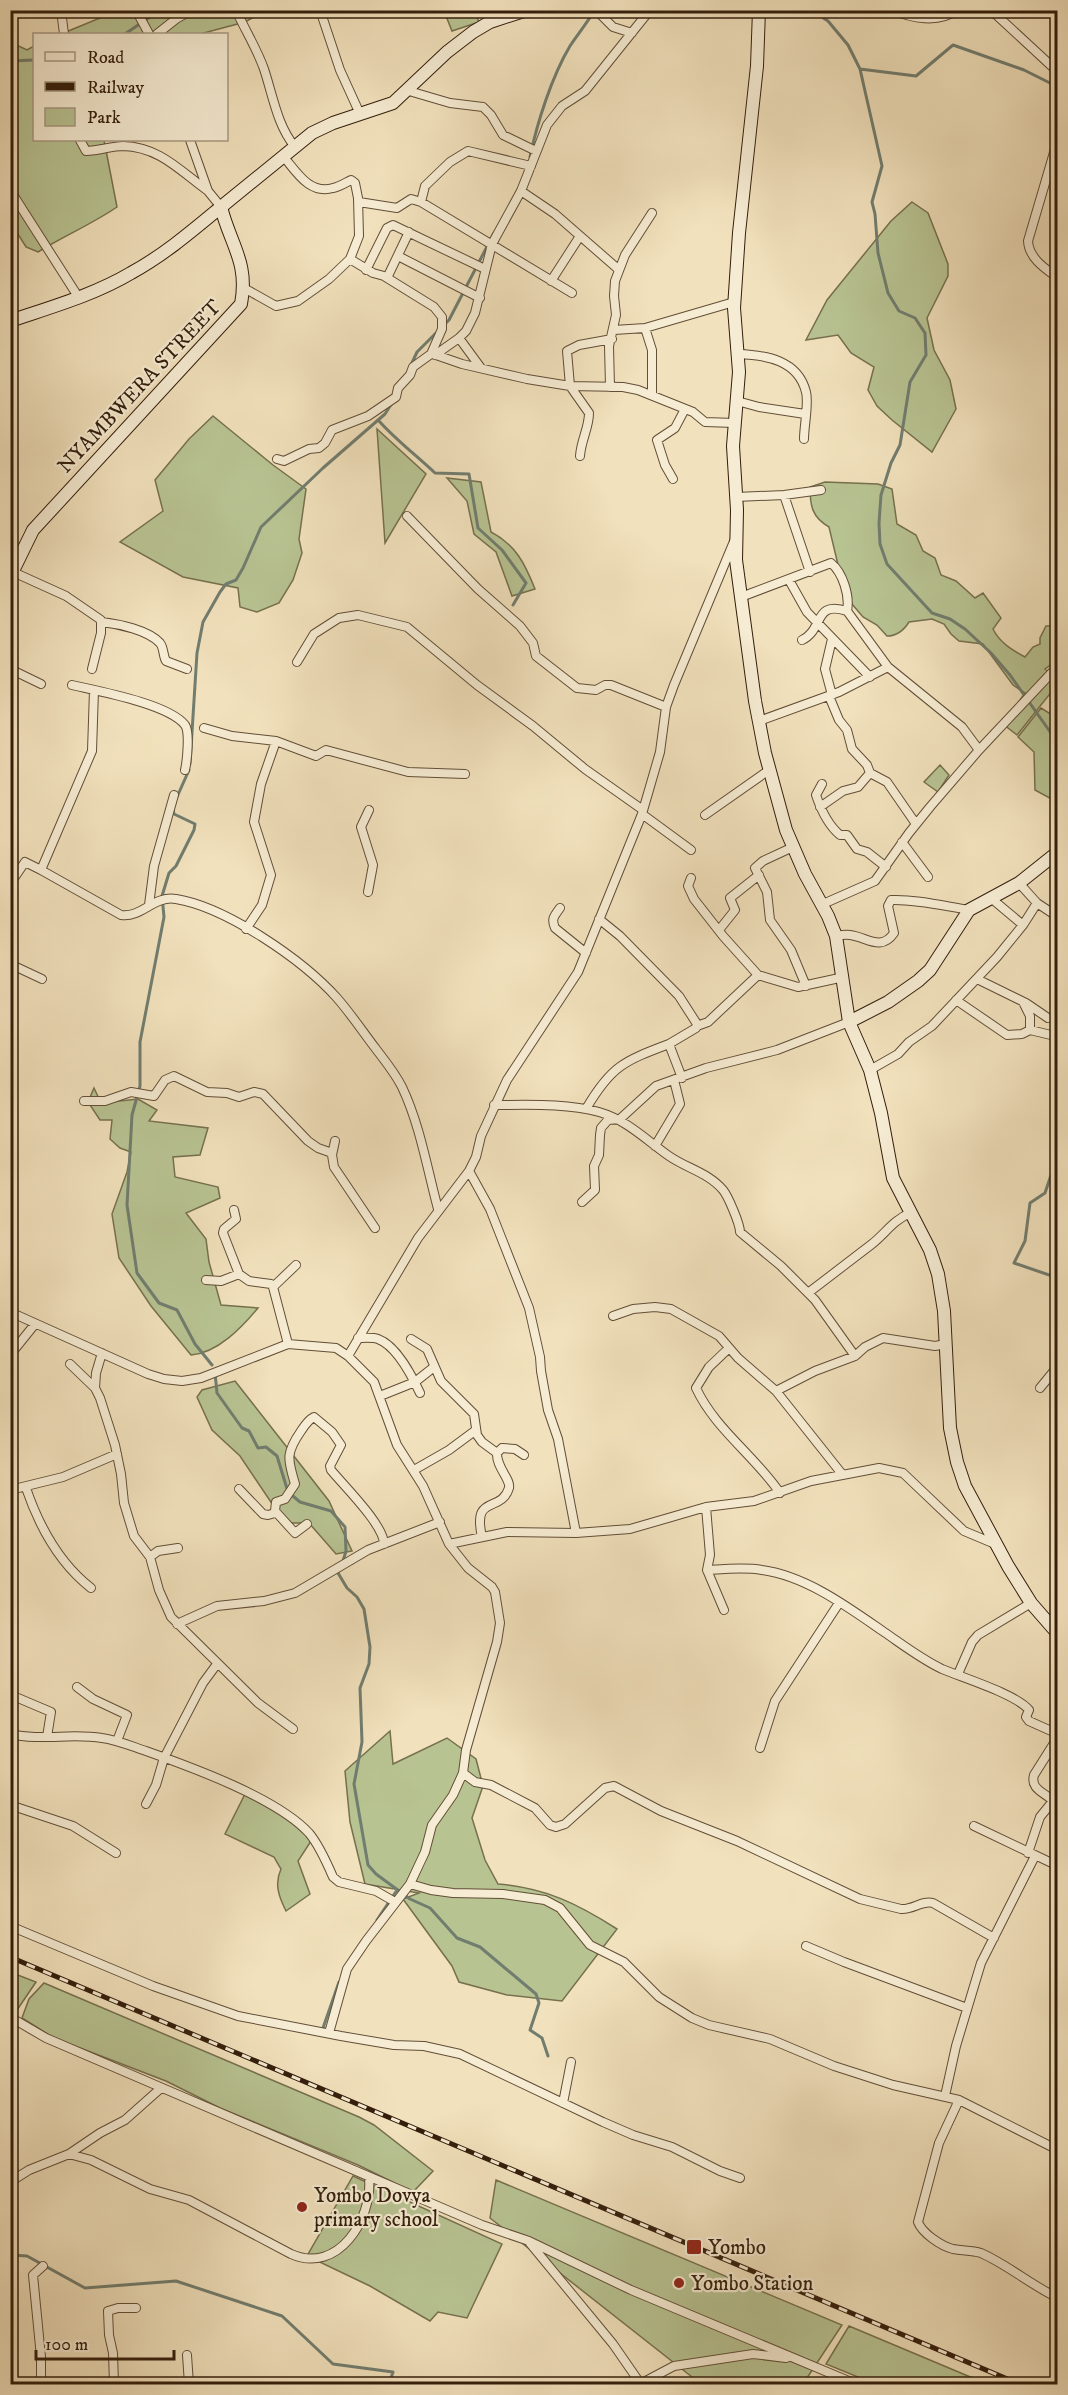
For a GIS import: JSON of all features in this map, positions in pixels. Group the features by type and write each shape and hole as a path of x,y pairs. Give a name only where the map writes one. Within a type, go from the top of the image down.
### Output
{"street":[{"path":"61,10 64,33"},
{"path":"136,10 148,33"},
{"path":"158,33 192,10"},
{"path":"236,10 264,68 280,120 295,147"},
{"path":"320,10 340,70 360,114"},
{"path":"10,321 79,298 129,275 169,250 312,133 393,103 409,91 447,52 492,16 527,10"},
{"path":"596,10 613,27 632,33"},
{"path":"277,459 284,461 309,449 319,448 328,439 332,430 368,416 391,402 413,367 459,338 466,331 480,298 492,244 520,191 547,125 562,106 585,92 650,10"},
{"path":"892,10 922,18 937,17 957,10"},
{"path":"991,10 1058,72"},
{"path":"754,12 757,66 734,302 739,372 733,446 741,597 759,721 779,809 805,874 823,904 836,936 849,1022 870,1070 881,1113 890,1168 930,1250 938,1274 944,1311 950,1428 957,1462 965,1486 995,1544 1031,1603 1058,1634"},
{"path":"409,91 450,103 483,107 503,135 536,151"},
{"path":"1058,139 1028,241 1028,248 1033,256 1058,278"},
{"path":"81,141 86,151 116,147 149,150 159,154 208,191 221,207"},
{"path":"190,141 208,191"},
{"path":"420,202 425,186 450,162 468,151 531,166"},
{"path":"244,288 276,306 298,301 330,279 350,259 359,236 357,188 351,180 334,188 314,188 305,182 283,156"},
{"path":"10,190 79,298"},
{"path":"520,191 546,207 618,269"},
{"path":"359,202 397,208 411,199 420,202 572,293"},
{"name":"NYAMBWERA STREET","path":"12,574 33,530 241,303 244,288 239,253 221,207"},
{"path":"610,387 608,361 616,315 614,296 618,269 652,213"},
{"path":"366,270 388,227 393,225 485,269"},
{"path":"387,278 409,232"},
{"path":"551,281 580,236"},
{"path":"398,256 480,298"},
{"path":"350,259 366,270 387,278 440,313 442,328 433,354"},
{"path":"580,456 580,442 586,430 590,412 570,386 566,355 569,348 734,302"},
{"path":"645,328 652,350 652,394"},
{"path":"459,338 476,358 481,368"},
{"path":"433,354 462,364 526,379 570,386 623,387 652,394 697,414 705,422 735,423"},
{"path":"738,354 763,355 792,368 799,376 806,391 804,439"},
{"path":"737,401 805,414"},
{"path":"673,478 667,471 657,440 675,428 685,409"},
{"path":"736,497 784,495 821,490"},
{"path":"784,495 810,572"},
{"path":"406,516 478,589 520,626 532,642 536,656 563,678 577,688 587,690 596,690 605,685 611,685 666,707"},
{"path":"348,1356 418,1238 469,1171 476,1157 481,1136 507,1080 578,972 642,812 660,752 666,707 736,536"},
{"path":"741,597 829,563 835,567 849,599 847,611"},
{"path":"12,574 66,596 98,616 102,622 102,633 92,669"},
{"path":"789,580 800,602 816,623 870,677"},
{"path":"802,640 813,633 816,623 826,610 847,611 888,667 962,727 978,750"},
{"path":"297,662 314,634 339,618 358,615 406,627 469,680 533,726 691,850"},
{"path":"102,622 119,625 151,637 162,645 166,661 187,669"},
{"path":"832,639 825,669 830,695 839,720 847,730 852,748 870,772 888,782 916,824"},
{"path":"823,904 875,881 916,824 978,750 1058,666"},
{"path":"759,721 830,695 888,667"},
{"path":"10,669 40,684"},
{"path":"72,685 159,709 184,724 187,733 188,760 185,770"},
{"path":"41,870 92,751 94,690"},
{"path":"204,728 232,736 276,741 316,756 326,750 408,772 465,774"},
{"path":"246,928 262,905 271,875 254,822 261,784 276,741"},
{"path":"705,815 769,770"},
{"path":"820,807 843,791 858,788 870,772"},
{"path":"822,784 816,792 826,819 837,833 847,835 857,849 867,852 886,867"},
{"path":"148,905 154,866 174,795"},
{"path":"368,892 373,865 363,838 361,825 369,810"},
{"path":"902,842 928,877"},
{"path":"793,847 755,868 767,892 770,920 791,950 806,986"},
{"path":"582,1202 595,1190 594,1166 599,1155 601,1128 608,1120 620,1119 656,1086 737,1059 777,1050 849,1022 900,995 930,970 969,910 1019,883 1058,852"},
{"path":"10,884 25,862 121,915 138,913 148,905 162,900 176,899 202,905 246,928 279,949 338,999 396,1077 415,1123 438,1209"},
{"path":"719,930 735,910 730,898 759,875"},
{"path":"691,878 688,886 690,893 758,975 789,985 806,986 844,977"},
{"path":"1019,883 1037,903 1058,917"},
{"path":"836,936 852,935 876,943 883,942 894,933 888,906 891,900 909,899 926,904 969,910"},
{"path":"992,899 1023,925"},
{"path":"870,1070 898,1054 909,1042 926,1031 977,979 1023,925 1037,903"},
{"path":"560,908 552,922 555,928 586,953"},
{"path":"599,919 620,936 679,996 697,1026"},
{"path":"10,964 42,979"},
{"path":"586,1109 615,1068 636,1056 681,1038 697,1026 705,1025 758,975"},
{"path":"977,979 1019,999 1048,1018"},
{"path":"1019,999 1028,1010 1030,1030"},
{"path":"956,1000 1007,1035 1022,1034 1030,1030 1051,1035"},
{"path":"655,1146 680,1104 678,1079 669,1044"},
{"path":"84,1101 108,1100 131,1092 154,1096 165,1080 174,1076 207,1092 226,1092 239,1097 257,1093 268,1098 312,1144 332,1153"},
{"path":"494,1105 586,1109 620,1119 669,1156 704,1176 724,1191 739,1222 740,1232 781,1266 808,1293 855,1356"},
{"path":"335,1141 332,1153 334,1167 375,1228"},
{"path":"469,1171 490,1209 529,1308 540,1357 548,1410 558,1439 576,1533"},
{"path":"234,1210 236,1219 224,1229 223,1233 239,1274 249,1281 271,1284 288,1344"},
{"path":"808,1293 873,1243 887,1227 912,1212"},
{"path":"273,1287 296,1265"},
{"path":"206,1280 221,1281 239,1274"},
{"path":"612,1316 633,1309 655,1307 671,1309 704,1325 719,1336 729,1348 776,1390 842,1474"},
{"path":"10,1311 148,1374 182,1382 201,1378 288,1344 336,1348 348,1356 374,1382 398,1445 414,1470 440,1522 448,1544 468,1568 495,1592 500,1611 497,1642 466,1750 463,1773 453,1795 432,1825 425,1852 410,1884 347,1969 329,2033"},
{"path":"10,1355 35,1324"},
{"path":"358,1338 377,1339 384,1342 404,1364 420,1393"},
{"path":"776,1390 814,1371 855,1356 883,1338 935,1346 946,1344"},
{"path":"411,1339 427,1349 447,1389 474,1414 476,1430 486,1448 497,1453"},
{"path":"729,1348 709,1367 696,1388 715,1417 780,1493"},
{"path":"102,1353 96,1373 95,1388 117,1454 124,1503 131,1529 136,1540 150,1557 162,1600 177,1624 217,1664 258,1703 293,1729"},
{"path":"70,1364 95,1388"},
{"path":"1040,1388 1058,1366"},
{"path":"380,1396 415,1382 434,1367"},
{"path":"275,1513 276,1502 285,1499 295,1484 289,1465 289,1451 307,1422 314,1417 332,1432 340,1445 330,1466 331,1470 351,1491 379,1530 384,1544"},
{"path":"414,1470 450,1450 476,1430"},
{"path":"482,1537 479,1517 482,1510 503,1497 508,1490 509,1483 496,1461 497,1453 502,1448 515,1449 524,1455"},
{"path":"10,1490 26,1488 63,1477 117,1454"},
{"path":"448,1544 507,1532 576,1533 630,1529 706,1507 754,1501 811,1481 879,1468 903,1473 964,1531 995,1544"},
{"path":"26,1488 35,1512 69,1570 92,1588"},
{"path":"239,1489 263,1514 275,1513 295,1533 307,1524"},
{"path":"706,1507 710,1555 707,1570 724,1610"},
{"path":"177,1624 217,1606 288,1596 384,1544 440,1522"},
{"path":"150,1557 158,1551 178,1548"},
{"path":"707,1570 737,1568 765,1570 814,1588 911,1651 942,1668 1025,1706 1029,1710 1026,1717 1029,1721 1058,1735 1032,1782 1053,1801 1040,1817 1031,1855 981,1963 945,2096"},
{"path":"760,1748 775,1701 839,1603"},
{"path":"957,1674 972,1642 978,1635 1031,1603"},
{"path":"146,1804 156,1785 164,1758 203,1683 217,1664"},
{"path":"77,1687 93,1699 127,1715 117,1741"},
{"path":"18,1698 51,1712 47,1737"},
{"path":"10,1734 47,1737 93,1736 117,1741 206,1774 271,1805 309,1834 333,1877 339,1881 376,1891 395,1902"},
{"path":"463,1773 475,1782 490,1785 535,1808 550,1825 556,1827 566,1824 605,1788 614,1786 661,1811 737,1841 860,1899 901,1909 933,1903 994,1938"},
{"path":"10,1805 73,1826 116,1853"},
{"path":"974,1826 1058,1866"},
{"path":"410,1884 453,1893 503,1894 545,1900 560,1908 590,1945 624,1962 659,1997 692,2018 709,2025 770,2039 834,2066 893,2085 959,2100 1058,2150"},
{"path":"10,1926 153,1986 238,2016 394,2044 424,2046 460,2054 633,2135 687,2153 720,2171 740,2178"},
{"path":"806,1946 967,2008"},
{"path":"10,2017 46,2038 482,2225 529,2241 631,2290 856,2385"},
{"path":"563,2103 571,2062"},
{"path":"10,2182 29,2170 69,2154 100,2133 125,2120 161,2088"},
{"path":"959,2100 939,2143 918,2222 921,2230 946,2246 954,2249 969,2249 988,2257 1058,2298"},
{"path":"69,2154 91,2160 150,2189 189,2200 291,2254 311,2260 341,2249 353,2235 369,2197 369,2177"},
{"path":"529,2241 614,2344 640,2384 674,2366 700,2364 753,2354 795,2359"},
{"path":"41,2385 39,2325 33,2275 43,2266"},
{"path":"114,2385 108,2311 118,2308 136,2308"},
{"path":"187,2355 189,2385"}],"green space":[{"path":"117,11 265,11 245,22 204,33 63,33"},
{"path":"444,11 474,11 479,22 452,31"},
{"path":"10,42 27,50 33,47 33,141 104,141 117,207 38,252 26,247 11,223"},
{"path":"912,202 928,213 948,264 948,276 927,318 934,350 950,380 956,409 932,452 877,406 868,390 874,367 851,353 838,335 806,340 827,300 891,221"},
{"path":"213,416 306,489 299,539 302,553 293,580 279,603 257,612 240,607 238,588 183,577 120,542 163,511 155,480 189,439"},
{"path":"377,429 426,474 385,543"},
{"path":"447,478 481,482 491,532 507,543 519,556 535,589 512,596 496,552 474,534 467,501"},
{"path":"825,482 878,484 892,489 897,524 916,535 923,551 935,558 941,575 956,581 975,598 983,593 1001,618 993,629 1003,642 1016,652 1025,657 1033,647 1040,644 1040,638 1046,626 1057,626 1054,648 1057,651 1057,660 1045,669 1050,673 1057,667 1057,685 1017,735 1003,724 1025,693 1013,685 983,644 959,641 944,624 932,619 909,622 900,632 887,636 877,625 863,617 852,604 839,569 829,527 819,519 812,505 810,487"},
{"path":"1041,708 1057,718 1057,802 1035,790 1034,752 1018,737"},
{"path":"940,765 949,775 938,792 924,782"},
{"path":"94,1088 101,1103 138,1099 157,1110 149,1121 208,1128 200,1155 173,1157 175,1177 218,1187 220,1198 186,1213 206,1239 209,1262 221,1305 258,1308 229,1338 211,1349 191,1355 151,1306 119,1258 112,1214 127,1172 131,1152 120,1148 110,1139 112,1120 100,1120 88,1102"},
{"path":"235,1381 329,1501 352,1551 336,1554 309,1523 285,1523 240,1456 212,1430 197,1397 202,1390"},
{"path":"390,1731 393,1764 447,1738 476,1759 483,1786 472,1818 485,1860 498,1884 546,1893 589,1912 617,1929 562,2001 507,1995 459,1982 452,1966 403,1899 419,1893 365,1884 350,1822 345,1771"},
{"path":"247,1790 287,1813 311,1841 298,1861 310,1894 286,1911 278,1890 281,1869 274,1857 225,1834"},
{"path":"10,1972 36,1982 15,2013 11,2011"},
{"path":"44,1983 359,2117 374,2125 433,2171 413,2192 358,2165 220,2108 166,2081 54,2038 22,2018 29,1999"},
{"path":"353,2176 502,2244 467,2318 438,2312 430,2321 370,2286 307,2256"},
{"path":"496,2180 842,2325 803,2384 701,2384 490,2218"},
{"path":"849,2326 987,2384 875,2384 826,2364"}],"waterway":[{"path":"126,33 160,10"},
{"path":"811,10 828,21 848,45 860,69 882,166 872,202 878,253 888,293 899,311 915,318 925,333 926,355 910,382 900,445 891,463 881,495 880,544 887,564 932,613 950,619 965,629 991,653 1010,675 1058,743"},
{"path":"530,157 541,115 557,71 570,46 594,11"},
{"path":"860,69 916,76 953,45 1024,70 1058,87"},
{"path":"10,61 33,60"},
{"path":"445,324 494,233"},
{"path":"411,365 417,352 436,333"},
{"path":"190,764 197,653 203,622 226,584 236,580 261,527 323,468 385,414 392,403"},
{"path":"379,421 435,473 469,474 478,528 502,550 526,583 513,605"},
{"path":"177,797 189,770"},
{"path":"173,809 174,814 195,824 176,866 169,873 162,896 164,917 140,1042 140,1086 132,1115 127,1205 137,1273 159,1303 177,1310 195,1344 212,1365"},
{"path":"1058,1131 1053,1169 1045,1193 1030,1203 1025,1241 1014,1263 1058,1278"},
{"path":"215,1373 217,1393 242,1428 249,1431 258,1448 266,1447 277,1456 288,1492 300,1502 331,1511 345,1527 346,1551 343,1561"},
{"path":"339,1570 338,1573 347,1588 357,1597 364,1609 370,1647 369,1664 360,1688 362,1742 354,1784 368,1865 376,1874 410,1899 430,1908 457,1938 480,1947 536,1994 539,2003 530,2030 542,2038 548,2056"},
{"path":"377,1920 397,1890"},
{"path":"323,2028 339,1982"},
{"path":"10,2255 27,2256 85,2288 176,2281 282,2316 333,2364 393,2372 391,2378 402,2382 456,2384"},
{"path":"523,2384 554,2379 600,2384"}],"railway":[{"path":"10,1957 1019,2384"}],"place":[{"name":"Yombo Dovya primary school","path":"302,2207"},
{"name":"Yombo","path":"694,2247"},
{"name":"Yombo Station","path":"679,2283"}]}
